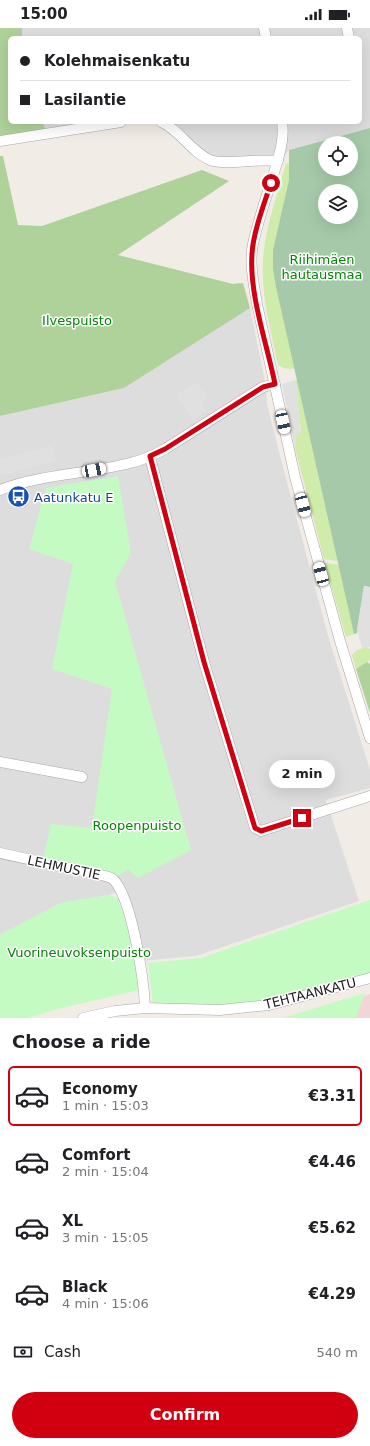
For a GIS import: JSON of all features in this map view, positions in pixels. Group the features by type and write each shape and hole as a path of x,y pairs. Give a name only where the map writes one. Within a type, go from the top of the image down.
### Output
{"street":[{"path":"0,141 108,124"},
{"path":"165,124 172,128 209,159 223,162 260,160 278,162"},
{"path":"282,124 282,139 278,162 253,243 252,263 257,304 294,470 319,567 370,738"},
{"path":"0,490 50,478 131,463 150,456 165,449 263,387 275,384"},
{"path":"150,456 204,662 255,828 261,831 370,796"},
{"path":"0,762 82,777"},
{"name":"LEHMUSTIE","path":"0,853 101,874 112,878 121,891 133,931 142,976 145,1008"},
{"name":"TEHTAANKATU","path":"84,1018 115,1011 145,1008 220,1010 269,1005 370,978"}],"shaded area":[{"path":"22,28 370,28 370,128 341,136 318,136 318,142 289,150 278,161 223,162 203,155 163,124 362,124 362,36 22,36"},
{"path":"44,124 116,124 102,125 46,134"},
{"path":"250,308 266,386 267,404 283,467 328,636 370,770 370,788 326,800 359,901 196,956 140,961 121,891 109,895 61,903 0,935 0,416 124,388"},
{"path":"296,380 301,433 296,436 295,448 282,384"},
{"path":"197,382 208,398 201,403 207,411 193,420 176,395"},
{"path":"53,445 56,461 0,476 0,459"},
{"path":"364,586 370,587 370,647 362,648 357,629"},
{"path":"370,994 370,1018 293,1018"}],"green space":[{"path":"0,28 22,28 22,36 8,36 8,124 44,124 45,129 0,136"},
{"name":"Riihimäen hautausmaa","path":"370,128 370,587 364,586 357,633 354,634 273,269 273,250 289,180 289,150 318,142 318,176 358,176 358,136 341,136"},
{"name":"Ilvespuisto","path":"0,156 3,156 18,225 42,226 202,170 229,181 118,255 233,284 243,283 250,308 124,388 0,416"},
{"path":"286,163 318,168 318,173 301,184 297,368 292,369 278,365 267,314 263,262 266,237"},
{"path":"299,379 338,561 324,559 295,448 296,436 301,432 296,384 296,380"},
{"name":"Roopenpuisto","path":"118,476 131,553 115,581 191,850 138,878 128,869 117,877 43,860 51,824 92,828 112,689 52,669 73,564 29,549 46,488"},
{"path":"325,564 339,565 357,633 346,637"},
{"path":"367,647 370,649 370,660 356,669 352,655 357,650"},
{"path":"367,662 370,664 370,713 356,669"},
{"name":"Vuorineuvoksenpuisto","path":"109,895 118,898 135,954 139,990 54,1010 27,1018 0,1018 0,935 61,903"},
{"path":"370,900 370,973 271,1002 220,1007 153,1004 148,963 201,958"},
{"path":"365,993 356,1018 283,1018"}],"place":[{"name":"Aatunkatu E","path":"18,497"}],"route":[{"path":"271,183 253,243 252,263 257,304 275,384 263,387 165,449 150,456 204,662 255,828 261,831 302,818"}]}
